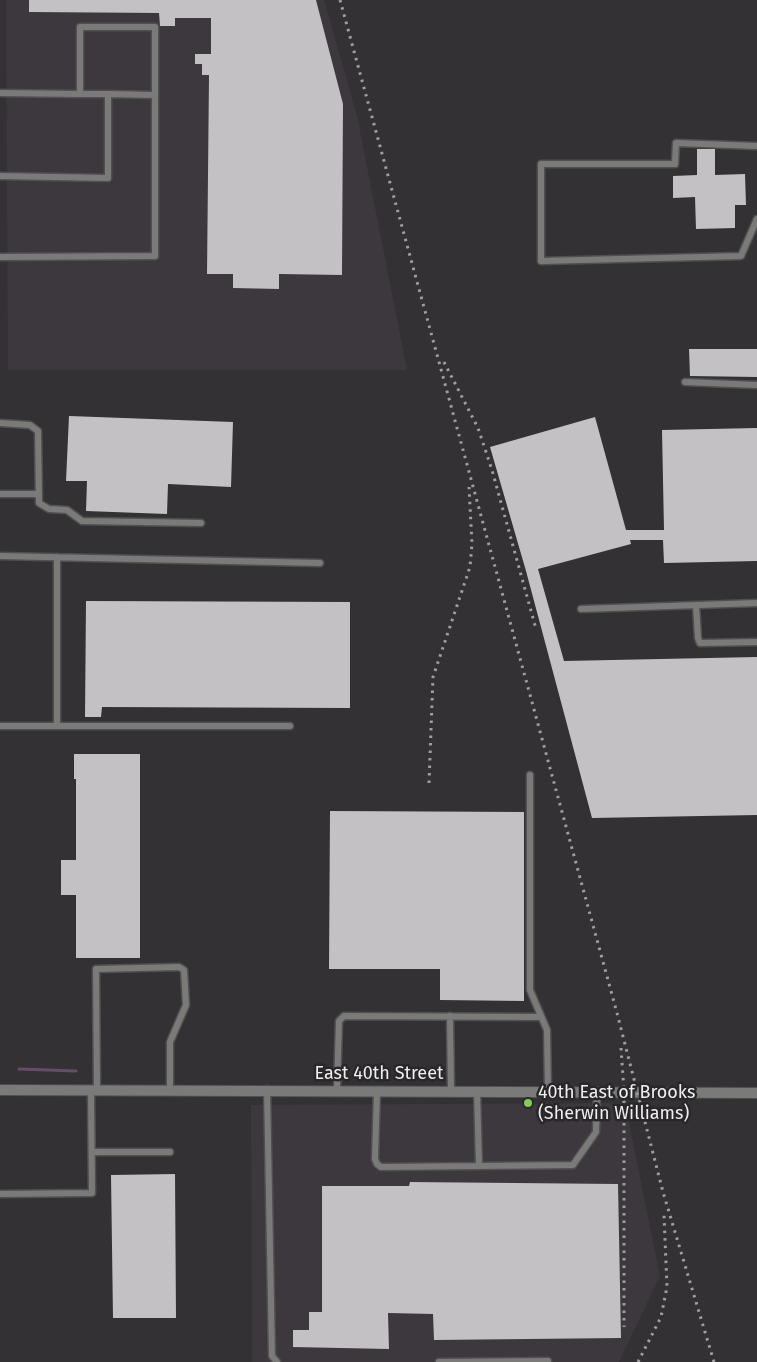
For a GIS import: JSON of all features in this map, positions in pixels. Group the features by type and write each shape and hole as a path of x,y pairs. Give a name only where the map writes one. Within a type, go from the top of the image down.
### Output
{"street":[{"name":"East 40th Street","path":"0,1090 376,1090 757,1094"}],"lane":[{"path":"0,257 155,256 155,27 80,27 80,94"},
{"path":"0,93 155,94"},
{"path":"0,176 108,178 108,94"},
{"path":"757,146 676,143 675,164 541,164 541,261 742,256 757,219"},
{"path":"685,382 757,385"},
{"path":"0,423 30,425 38,431 39,502 49,509 67,510 82,521 201,523"},
{"path":"0,494 39,494"},
{"path":"0,556 320,563"},
{"path":"56,557 57,726"},
{"path":"581,609 757,602"},
{"path":"696,605 700,644 757,642"},
{"path":"0,726 290,726"},
{"path":"530,775 530,990 548,1030 548,1091"},
{"path":"0,1194 92,1193 96,969 179,967 184,970 186,1004 170,1042 170,1090"},
{"path":"450,1016 450,1091"},
{"path":"337,1090 338,1021 341,1017 542,1017"},
{"path":"267,1090 272,1356 277,1362"},
{"path":"376,1090 376,1159 380,1167 573,1165 596,1132 597,1092"},
{"path":"477,1091 479,1166"},
{"path":"92,1152 170,1152"},
{"path":"438,1362 548,1361"}],"shaded area":[{"path":"6,0 324,0 357,116 407,370 8,370"},
{"path":"625,1103 660,1276 619,1362 252,1362 251,1105"}],"building":[{"path":"29,0 316,0 343,104 342,275 279,274 279,289 233,288 233,274 207,274 209,75 202,75 202,64 195,64 195,54 211,54 211,18 175,18 175,26 160,26 159,13 29,12"},
{"path":"697,149 715,149 715,175 745,174 746,205 735,205 735,228 696,229 695,197 673,198 673,176 697,175"},
{"path":"689,349 757,349 757,377 690,376"},
{"path":"69,416 233,422 231,487 168,484 167,514 86,511 87,481 66,481"},
{"path":"595,417 626,530 664,530 662,430 757,428 757,561 664,563 663,540 630,540 631,544 538,569 564,661 757,657 757,815 592,818 526,571 490,447"},
{"path":"86,601 350,602 350,708 102,707 101,717 85,717"},
{"path":"74,754 140,754 140,958 76,958 76,895 61,895 61,860 76,860 76,779 74,779"},
{"path":"330,811 524,812 524,1001 440,1000 440,969 329,969"},
{"path":"175,1174 176,1318 113,1318 111,1175"},
{"path":"410,1182 618,1184 621,1338 434,1340 433,1314 388,1313 389,1349 293,1347 293,1330 309,1330 309,1312 322,1312 322,1186 409,1186"}],"waterway":[{"path":"19,1069 76,1071"}],"railway":[{"path":"340,0 617,1013 663,1192 714,1362"},
{"path":"444,362 478,428 492,470 536,629"},
{"path":"429,783 433,677 470,567 472,544 469,487"},
{"path":"621,1048 624,1091 624,1327"},
{"path":"638,1362 661,1317 667,1287 664,1215"}],"place":[{"name":"40th East of Brooks (Sherwin Williams)","path":"528,1103"}]}
